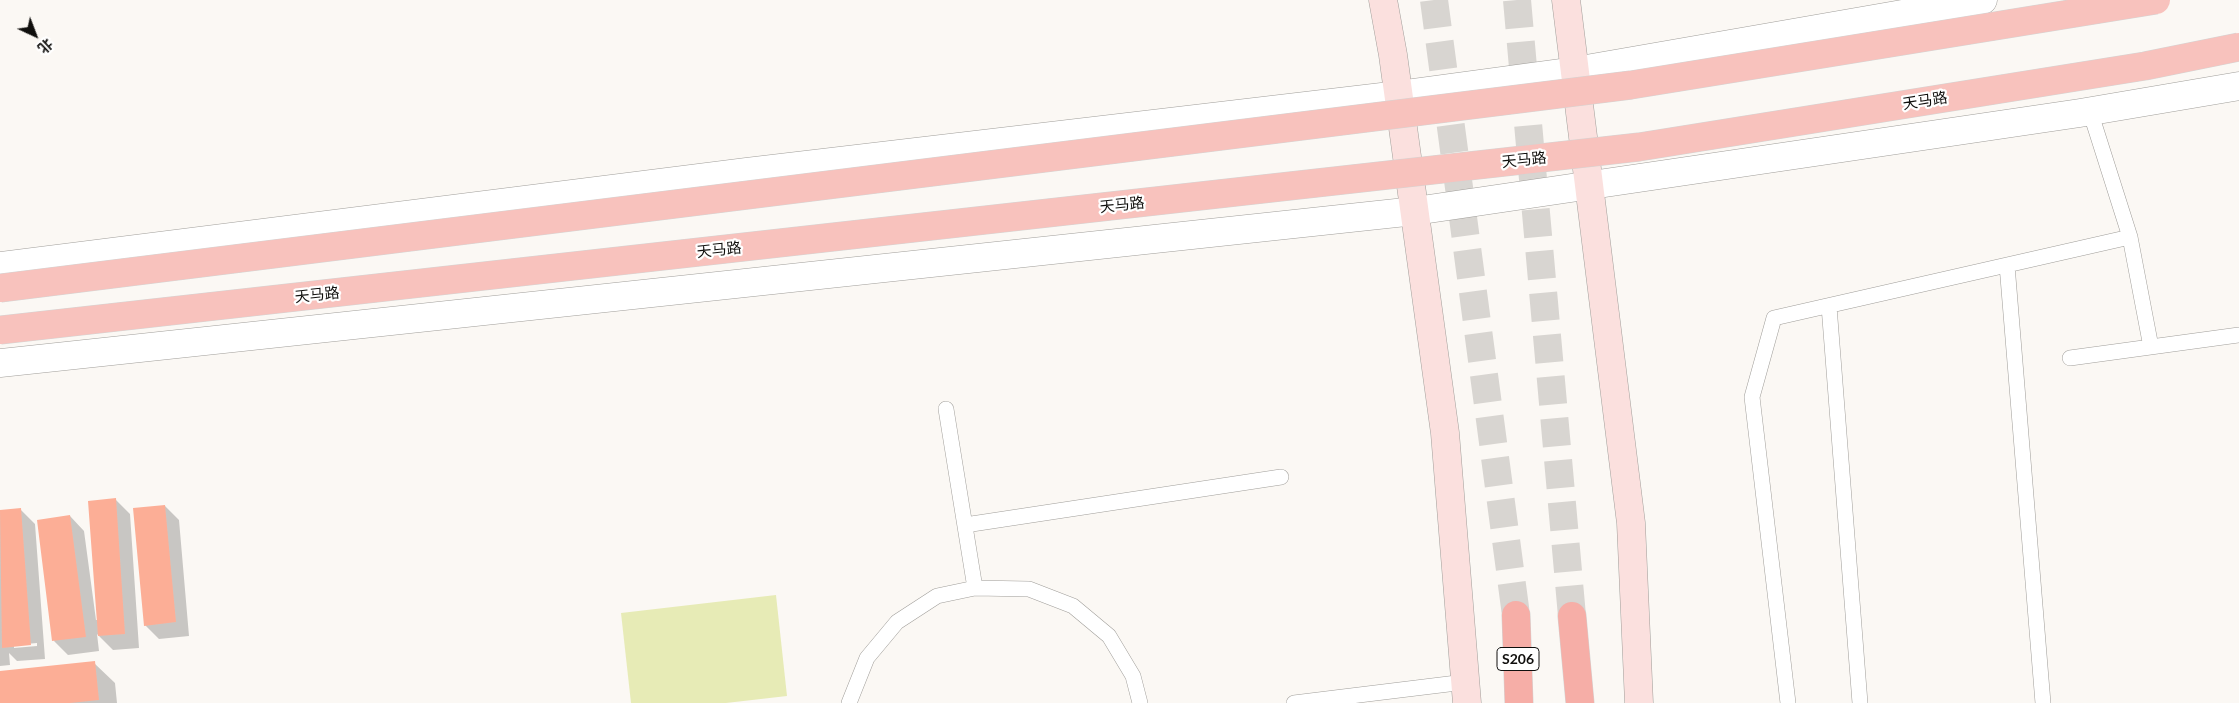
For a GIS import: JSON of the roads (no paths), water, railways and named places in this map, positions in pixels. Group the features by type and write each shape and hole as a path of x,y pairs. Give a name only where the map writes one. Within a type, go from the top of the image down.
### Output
{"highway":[{"name":"S206","path":"1516,615 1520,703"},
{"path":"1572,616 1580,703"}],"main road":[{"path":"1383,0 1399,95 1445,432 1466,692"},
{"path":"1566,0 1631,523 1639,703"},
{"path":"0,288 1632,85 2156,0"},
{"name":"天马路","path":"0,330 1639,147 2145,66 2239,47"}],"street":[{"path":"0,266 747,172 1399,95 1574,71 1983,0"},
{"path":"0,363 1415,211 2090,111 2239,86"}],"lane":[{"path":"2090,111 2130,237 2151,347"},
{"path":"1788,703 1752,397 1774,318 2130,237"},
{"path":"2007,265 2043,703"},
{"path":"1829,306 1860,703"},
{"path":"2070,358 2239,335"},
{"path":"946,409 975,588"},
{"path":"965,525 1281,477"},
{"path":"849,703 867,658 897,622 937,596 975,588 1030,589 1073,606 1109,636 1133,676 1140,703"},
{"path":"1294,703 1466,692"}],"tunnel":[{"path":"1434,0 1516,615"},
{"path":"1517,0 1572,616"}]}
